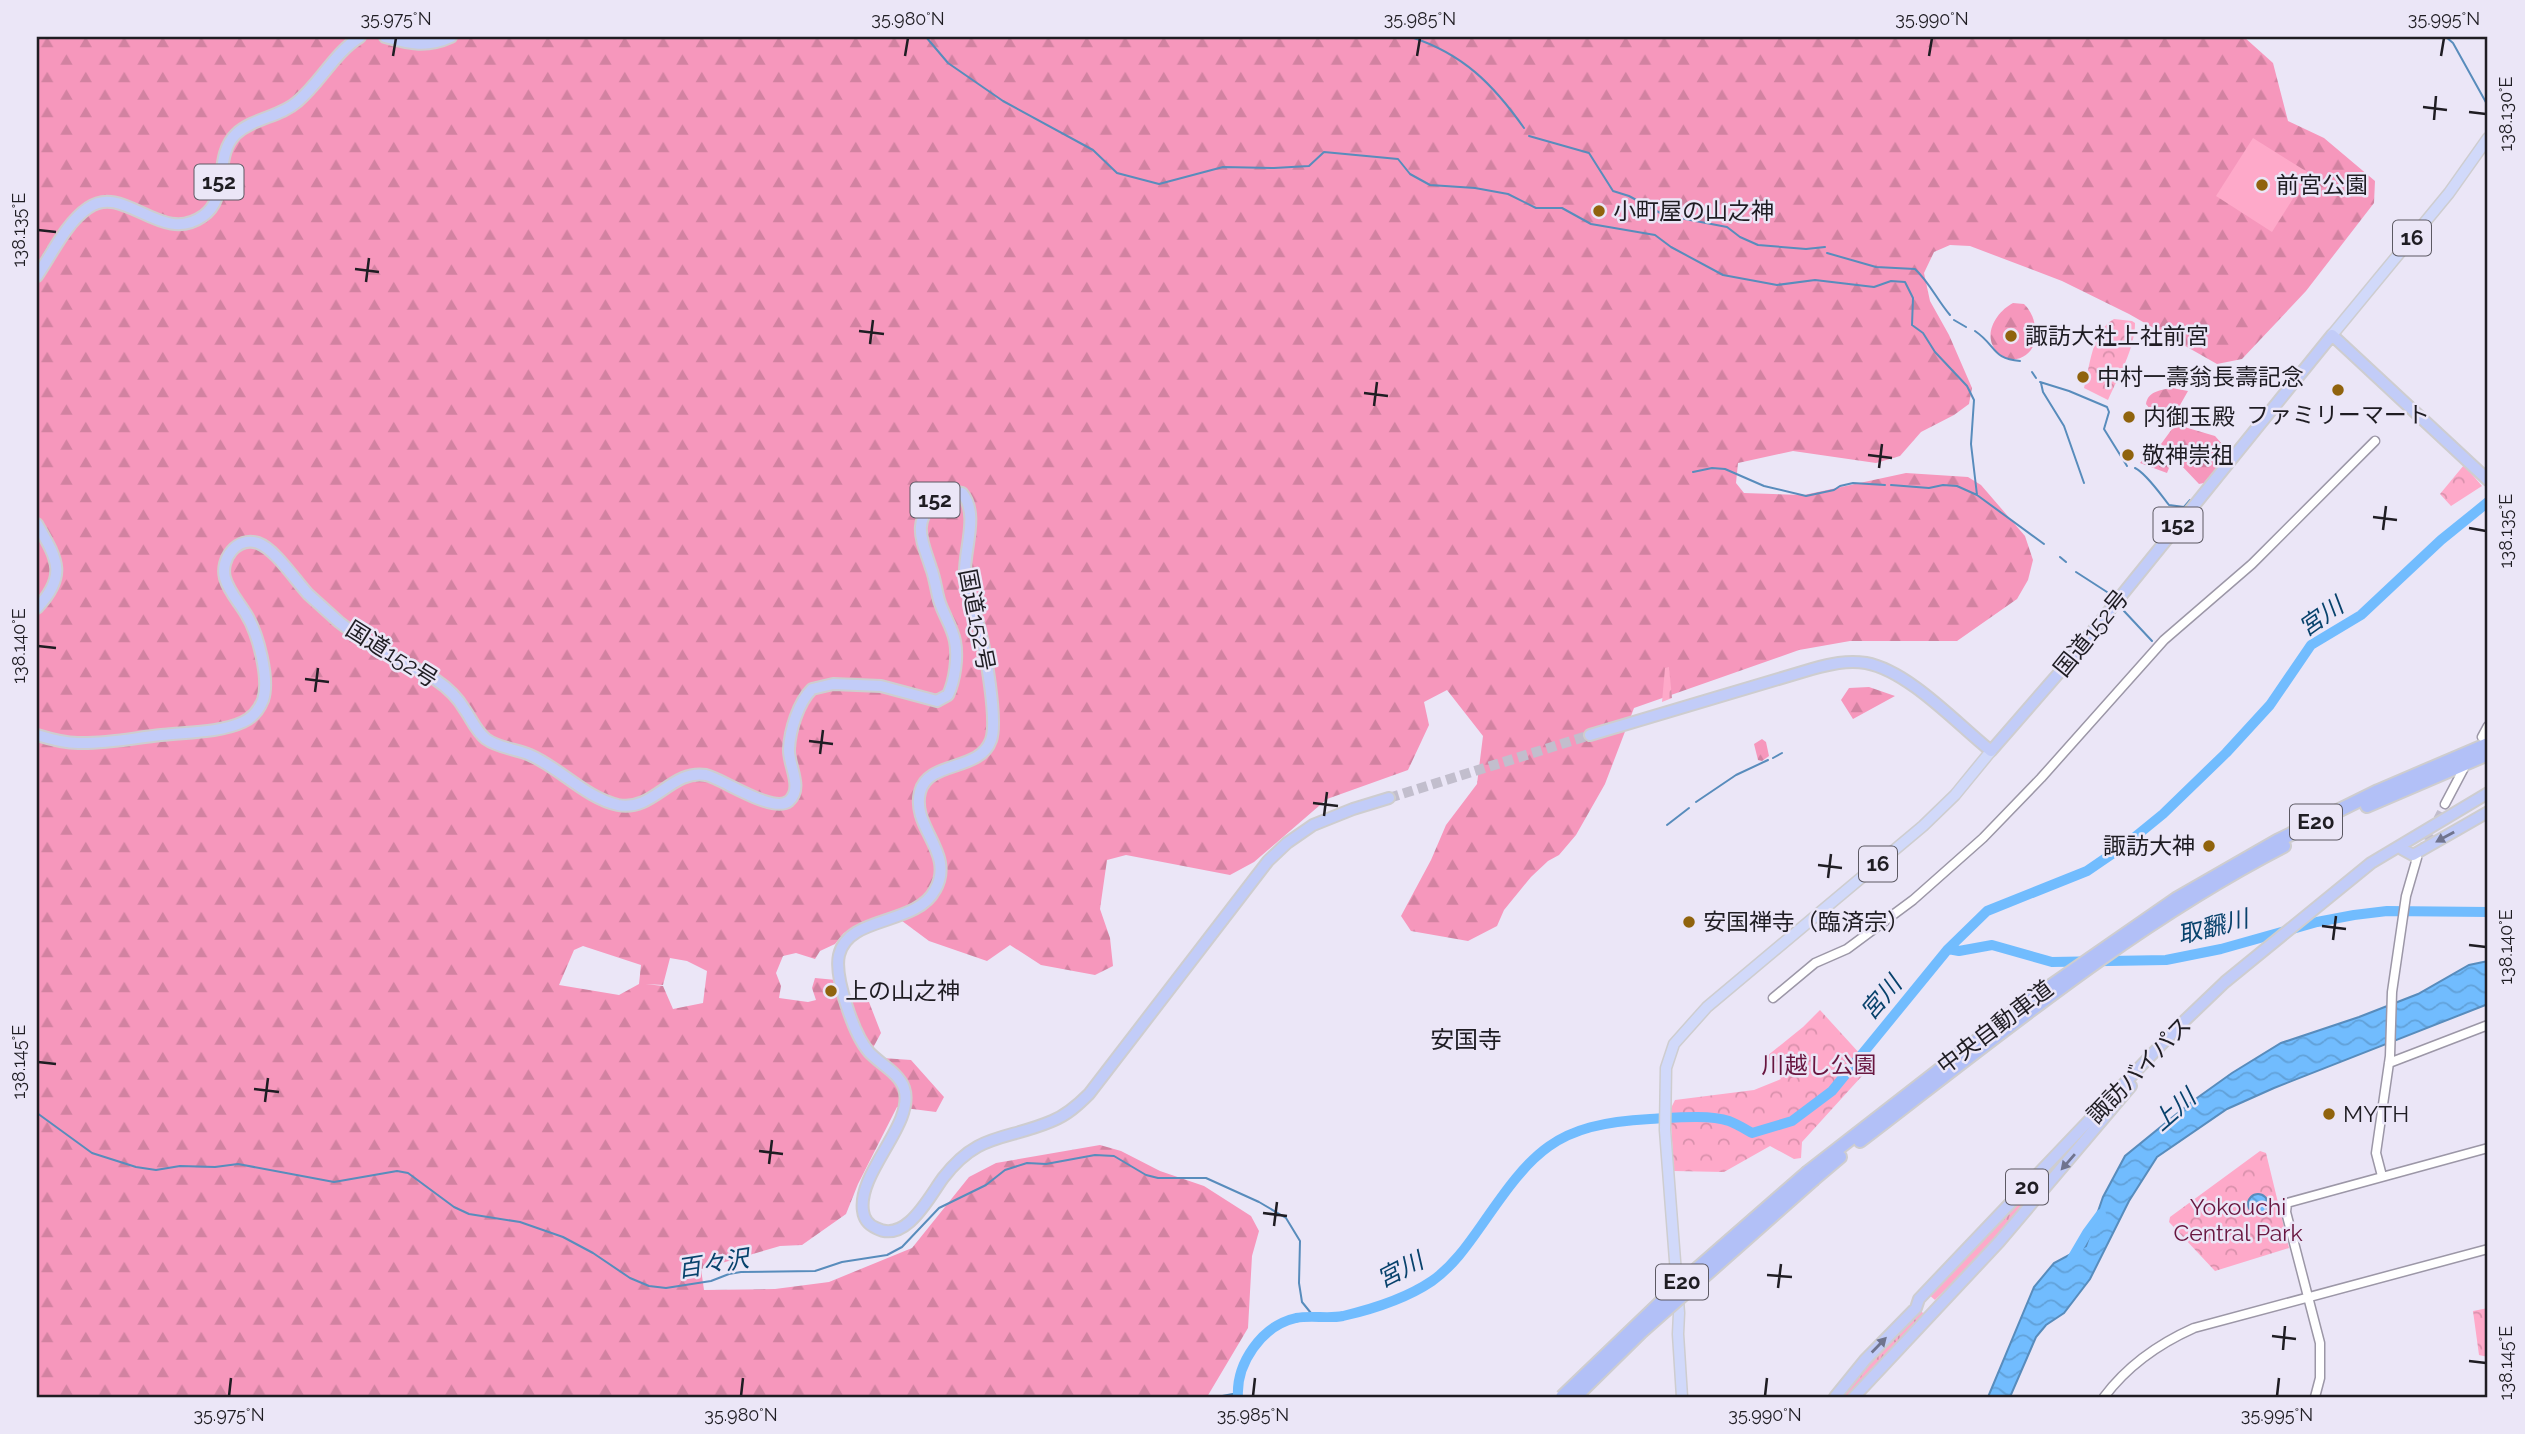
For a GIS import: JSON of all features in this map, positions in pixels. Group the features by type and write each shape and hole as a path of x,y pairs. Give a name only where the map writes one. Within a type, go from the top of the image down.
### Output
{"highway":[{"name":"152","path":"37,276 76,219 95,203 117,202 146,217 171,224 202,218 215,203 223,157 236,134 298,102 328,66 360,37"},
{"path":"385,37 403,43 423,45 435,44 451,37"},
{"path":"2332,335 2488,480"},
{"name":"国道152号","path":"1991,751 2058,674 2332,335"},
{"name":"国道152号","path":"37,735 73,743 103,742 236,724 256,713 265,692 261,657 247,616 224,577 227,556 234,548 248,541 258,542 271,551 310,595 340,622 379,650 445,686 456,696 477,730 487,740 528,754 603,799 631,806 645,802 681,778 695,775 708,776 775,804 783,803 794,793 789,750 799,711 812,689 833,684 881,686 937,701 948,695 953,677 955,640 939,602 933,572 920,540 920,530 934,501 950,491 962,493 969,504 971,516 965,577 987,664 993,716 992,739 981,752 964,764 932,775 919,794 923,823 941,860 936,890 915,910 853,934 842,946 839,955 842,984 860,1040 873,1056 898,1077 904,1087 906,1098 901,1118 871,1175 863,1200 865,1218 873,1227 893,1232 910,1222 950,1169 973,1148 994,1138 1054,1120 1072,1110 1089,1094 1243,892 1286,843 1322,821 1389,798"},
{"path":"37,524 55,561 57,573 49,595 37,607"},
{"path":"1590,735 1812,668 1837,662 1853,662 1877,666 1898,675 1991,751"},
{"name":"中央自動車道","path":"1562,1397 1682,1282 1811,1176 2021,1012 2214,876 2277,841 2485,741"},
{"name":"中央自動車道","path":"2156,917 2281,848 2378,801 2488,754"},
{"name":"諏訪バイパス","path":"2354,880 2488,793"},
{"name":"諏訪バイパス","path":"1835,1397 1916,1308 1919,1299 2179,1027 2227,983 2354,880 2373,858 2389,846 2488,793"},
{"name":"20","path":"2402,849 2413,855 2488,812"},
{"name":"諏訪バイパス","path":"1854,1397 1999,1242 2155,1055 2227,983"},
{"name":"中央自動車道","path":"1575,1397 1684,1292 1811,1176"}],"main road":[{"name":"16","path":"2332,335 2449,192 2488,138"},
{"name":"16","path":"1682,1397 1679,1313 1664,1109 1667,1063 1674,1044 1707,1007 1923,826 1955,795 1991,751"}],"street":[{"path":"1773,998 1815,963 1853,945 1913,900 1983,838 2041,778 2164,640 2252,564 2375,441"},
{"path":"2485,741 2488,726"},
{"path":"2445,804 2464,768"},
{"path":"2382,1176 2376,1153 2389,1059 2392,992 2406,896 2417,858"},
{"path":"2389,1059 2488,1025"},
{"path":"2315,1397 2322,1359 2286,1212 2287,1203 2488,1147"},
{"path":"2105,1397 2118,1379 2166,1340 2194,1328 2488,1249"}],"green space":[{"path":"37,37 2244,37 2273,63 2288,121 2324,138 2375,181 2374,203 2306,291 2242,359 2217,364 2129,314 2062,281 1970,246 1950,245 1934,252 1924,273 1930,301 1949,335 1972,388 1969,404 1921,432 1900,456 1876,463 1793,451 1738,463 1736,483 1744,493 1804,495 1906,473 1968,477 1981,485 2025,536 2033,560 2028,580 2017,599 1957,641 1850,641 1799,650 1634,708 1605,784 1576,835 1559,855 1531,877 1504,910 1497,926 1468,941 1411,931 1401,916 1446,825 1477,784 1483,736 1447,690 1424,702 1429,725 1408,770 1327,799 1254,862 1230,875 1126,855 1107,860 1100,909 1110,938 1113,966 1095,975 1041,965 1010,945 987,961 929,941 890,912 844,933 835,944 820,951 815,959 796,953 783,956 776,973 781,986 779,998 808,1002 816,1000 812,988 815,978 836,980 840,997 869,1002 881,1033 868,1057 911,1060 944,1097 936,1112 897,1107 846,1214 802,1245 780,1246 701,1269 704,1290 775,1289 829,1282 912,1248 969,1177 996,1163 1100,1145 1121,1151 1160,1171 1204,1186 1251,1216 1259,1231 1252,1256 1248,1328 1207,1397 37,1397","holes":["583,946 641,965 639,984 619,995 559,985 574,950","670,958 687,961 707,971 703,1003 673,1009 663,986 646,984 663,985"]},
{"name":"前宮公園","path":"2253,138 2309,173 2272,232 2216,196"},
{"path":"2013,303 2024,304 2032,316 2035,339 2026,355 2009,359 1998,353 1993,346 1991,332 1996,318"},
{"path":"2114,319 2135,323 2129,353 2108,400 2084,388 2096,340"},
{"path":"2172,388 2188,391 2171,421 2146,404 2152,394"},
{"path":"2181,426 2215,436 2223,445 2223,460 2204,483 2199,484 2161,444 2172,429"},
{"path":"2155,450 2169,468 2167,473 2140,463"},
{"path":"2464,465 2482,486 2451,506 2440,494"},
{"path":"1669,667 1672,698 1662,702 1665,668"},
{"path":"1869,687 1895,696 1853,719 1841,700 1849,688"},
{"path":"1762,739 1766,742 1769,756 1762,761 1758,760 1754,744"},
{"name":"川越し公園","path":"1820,1010 1871,1066 1802,1142 1801,1158 1794,1159 1770,1146 1724,1172 1674,1171 1670,1110 1675,1100 1754,1090 1781,1079 1767,1056"},
{"path":"2113,1099 1998,1238 1935,1300 1928,1294"},
{"name":"Yokouchi Central Park","path":"2260,1151 2266,1153 2289,1248 2215,1271 2169,1222 2170,1217"},
{"path":"2488,1308 2488,1357 2479,1355 2473,1311"},
{"path":"1921,1311 1927,1317 1850,1397 1838,1397 1855,1377"}],"water":[{"path":"2488,961 2488,1004 2227,1109 2157,1157 2129,1201 2090,1279 2064,1313 2046,1325 2036,1337 2010,1397 1988,1397 2034,1287 2054,1263 2086,1246 2103,1197 2125,1156 2190,1103 2281,1043 2418,994 2469,965"},
{"path":"2254,1194 2262,1194 2268,1204 2262,1214 2254,1214 2248,1208 2248,1200"}],"waterway":[{"path":"926,37 948,63 1003,101 1093,150 1117,173 1159,184 1223,167 1309,166 1324,152 1398,159 1410,174 1430,185 1475,188 1508,194 1536,208 1562,208 1591,224 1655,235 1671,247 1723,275 1777,285 1815,280 1874,287 1891,281 1905,282 1913,298 1912,325 1923,333 1935,352 1967,386 1974,400 1971,444 1977,495 2044,544"},
{"path":"1411,37 1446,52 1475,72 1501,98 1524,128"},
{"path":"2446,37 2453,43 2488,106"},
{"path":"1529,136 1589,153 1613,191 1629,196 1664,215 1727,227 1740,237 1758,245 1806,249 1825,247"},
{"path":"1827,253 1876,267 1915,269 1950,315"},
{"path":"1954,320 1966,327"},
{"path":"1975,331 1999,355 2020,361"},
{"path":"2032,372 2036,378"},
{"path":"2040,382 2107,407 2109,412 2104,429 2127,466"},
{"path":"2041,383 2043,392 2064,426 2084,483"},
{"path":"1693,472 1712,468 1725,469 1764,486 1806,496 1853,483 1885,485"},
{"path":"2135,468 2148,479 2169,505 2184,507 2190,500"},
{"path":"1891,485 1929,488 1957,486 1977,495"},
{"name":"宮川","path":"1238,1397 1238,1384 1246,1360 1253,1348 1272,1329 1296,1318 1337,1317 1366,1310 1401,1298 1432,1281 1459,1256 1516,1178 1549,1146 1568,1135 1590,1127 1650,1119 1721,1119 1752,1133 1792,1121 1832,1091 1948,949 1987,911 2087,871 2163,814 2226,753 2270,705 2311,645 2361,615 2441,540 2488,502"},
{"path":"2060,557 2066,562"},
{"path":"2076,572 2107,592"},
{"path":"2124,611 2152,641"},
{"path":"1773,758 1782,753"},
{"path":"1696,802 1736,775 1768,760"},
{"path":"1667,825 1689,808"},
{"name":"取飜川","path":"1948,949 1959,951 1992,945 2052,962 2166,960 2221,949 2317,922 2354,915 2387,911 2488,912"},
{"name":"百々沢","path":"37,1113 92,1153 136,1167 156,1170 180,1166 215,1167 238,1164 334,1182 397,1171 408,1173 454,1207 469,1214 520,1222 563,1237 630,1278 649,1286 666,1288 711,1281 741,1272 815,1271 842,1262 887,1255 902,1247 939,1208 986,1185 1005,1170 1027,1163 1046,1164 1095,1155 1114,1156 1146,1175 1158,1178 1206,1178 1259,1202 1286,1218 1300,1241 1299,1283 1302,1302 1315,1318"},
{"name":"上川","path":"2070,1262 2101,1214"},
{"path":"1217,1397 1238,1393"}],"tunnel":[{"path":"1389,798 1590,735"},
{"path":"2421,851 2445,804"}],"place":[{"name":"前宮公園","path":"2262,185"},
{"name":"小町屋の山之神","path":"1599,211"},
{"name":"諏訪大社上社前宮","path":"2011,336"},
{"name":"中村一壽翁長壽記念","path":"2083,377"},
{"name":"ファミリーマート","path":"2338,390"},
{"name":"内御玉殿","path":"2129,417"},
{"name":"敬神崇祖","path":"2128,455"},
{"name":"諏訪大神","path":"2209,846"},
{"name":"安国禅寺（臨済宗）","path":"1689,922"},
{"name":"上の山之神","path":"831,991"},
{"name":"MYTH","path":"2329,1114"}],"district":[{"name":"安国寺","path":"1466,1040"}]}
